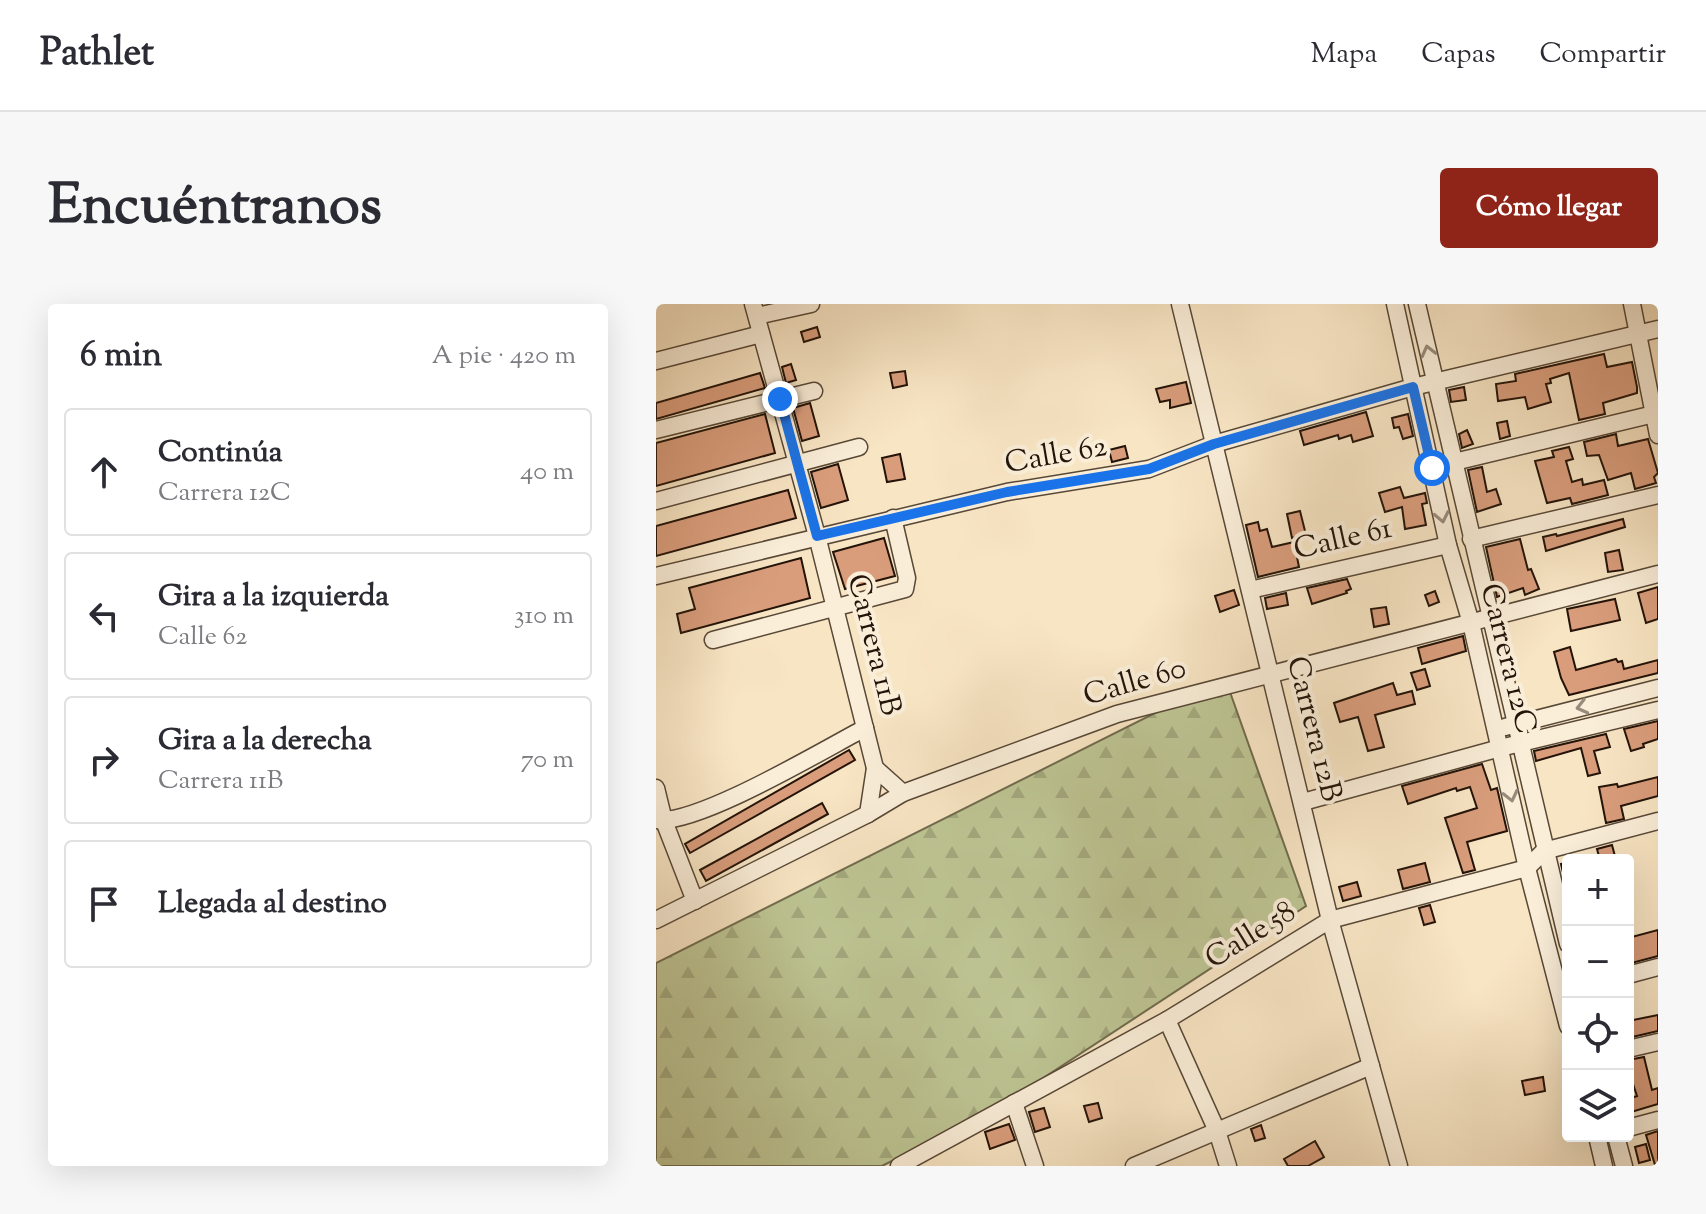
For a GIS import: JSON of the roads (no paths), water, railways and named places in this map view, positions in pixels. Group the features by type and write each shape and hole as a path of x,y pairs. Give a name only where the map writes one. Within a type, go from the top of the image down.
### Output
{"street":[{"path":"755,310 811,304"},
{"name":"Carrera 12B","path":"1180,304 1330,920 1371,1066 1394,1164"},
{"name":"Carrera 12C","path":"1395,304 1448,545 1471,623 1527,868 1562,987"},
{"name":"Carrera 12C","path":"1417,304 1563,926"},
{"path":"1632,304 1658,435"},
{"name":"Carrera 11B","path":"755,310 817,536 875,768 868,814"},
{"name":"Calle 62","path":"656,576 1007,492 1149,469 1214,444 1413,387 1658,329"},
{"path":"656,361 761,334"},
{"path":"656,430 814,391"},
{"path":"1432,468 1656,414"},
{"path":"656,501 859,447"},
{"path":"1471,539 1658,495"},
{"path":"713,640 905,589 907,578 893,518"},
{"name":"Calle 61","path":"1250,590 1448,545"},
{"name":"Calle 60","path":"656,920 868,814 903,793 1117,714 1658,574"},
{"path":"1496,729 1658,688"},
{"path":"1303,802 1519,743 1658,710"},
{"path":"660,820 708,808 735,796 865,728"},
{"path":"875,768 903,793"},
{"path":"656,788 660,820 695,901"},
{"path":"1527,868 1544,851 1658,821"},
{"name":"Calle 58","path":"899,1166 916,1162 1014,1103 1167,1020 1330,920 1527,868"},
{"path":"1634,973 1658,967"},
{"path":"1167,1020 1217,1131 1228,1166"},
{"path":"1634,1048 1658,1042"},
{"path":"1134,1166 1371,1066"},
{"path":"1014,1103 1035,1166"},
{"path":"1634,1126 1658,1120"},
{"path":"1598,1142 1604,1166"},
{"path":"1618,1142 1624,1166"}]}
